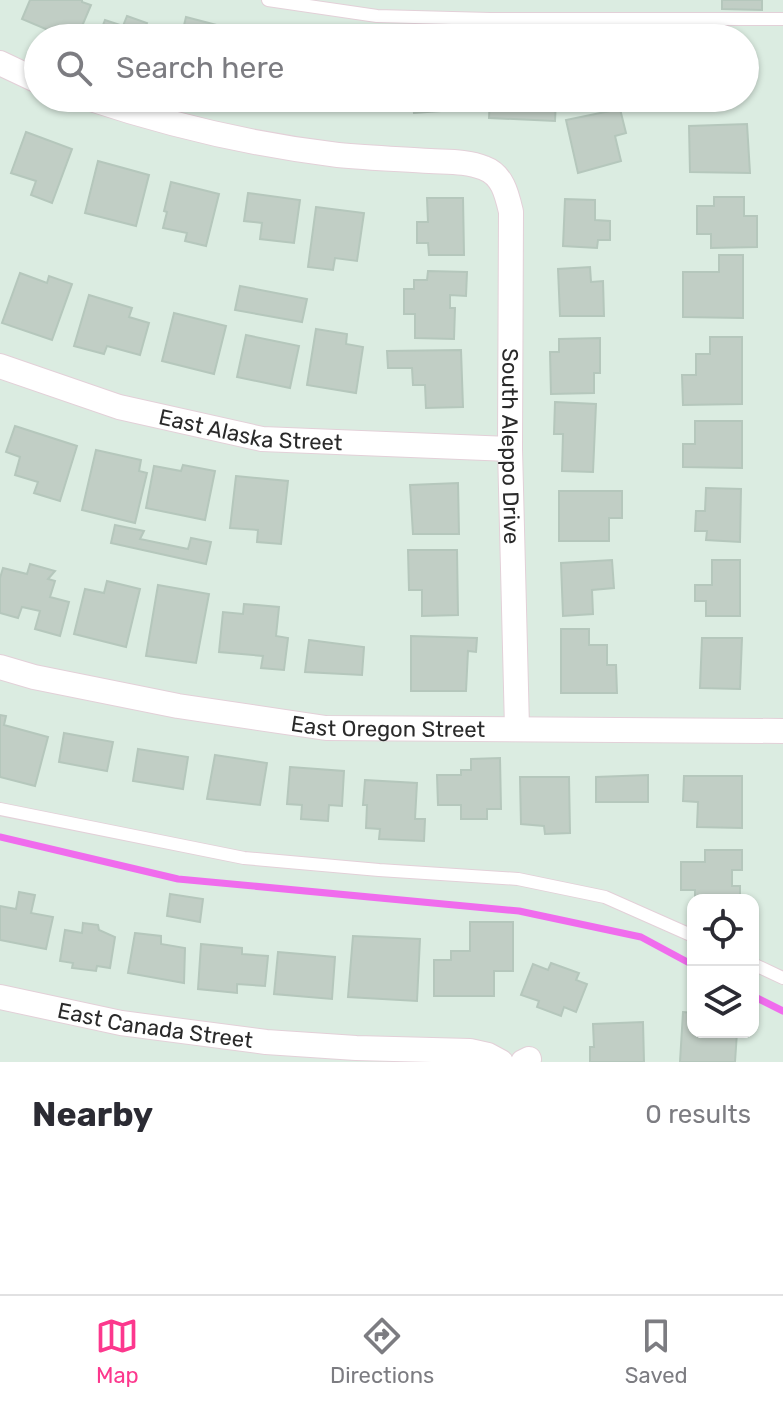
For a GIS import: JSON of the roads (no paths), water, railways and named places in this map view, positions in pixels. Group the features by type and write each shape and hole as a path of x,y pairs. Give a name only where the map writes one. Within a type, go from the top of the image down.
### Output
{"street":[{"path":"0,63 24,74"},
{"name":"South Aleppo Drive","path":"139,112 230,137 310,152 466,163 497,169 511,212 510,449 517,728"},
{"name":"East Alaska Street","path":"0,366 119,407 262,439 510,449"},
{"name":"East Oregon Street","path":"0,667 34,677 178,706 326,728 783,731"},
{"name":"East Canada Street","path":"0,997 135,1025 281,1043 470,1051 501,1062"}],"lane":[{"path":"268,0 377,16 783,19"},
{"path":"0,809 244,858 518,879 605,897 687,933"},
{"path":"757,966 783,978"}],"waterway":[{"path":"0,837 178,879 519,911 641,937 687,962"},
{"path":"759,999 783,1011"}]}
